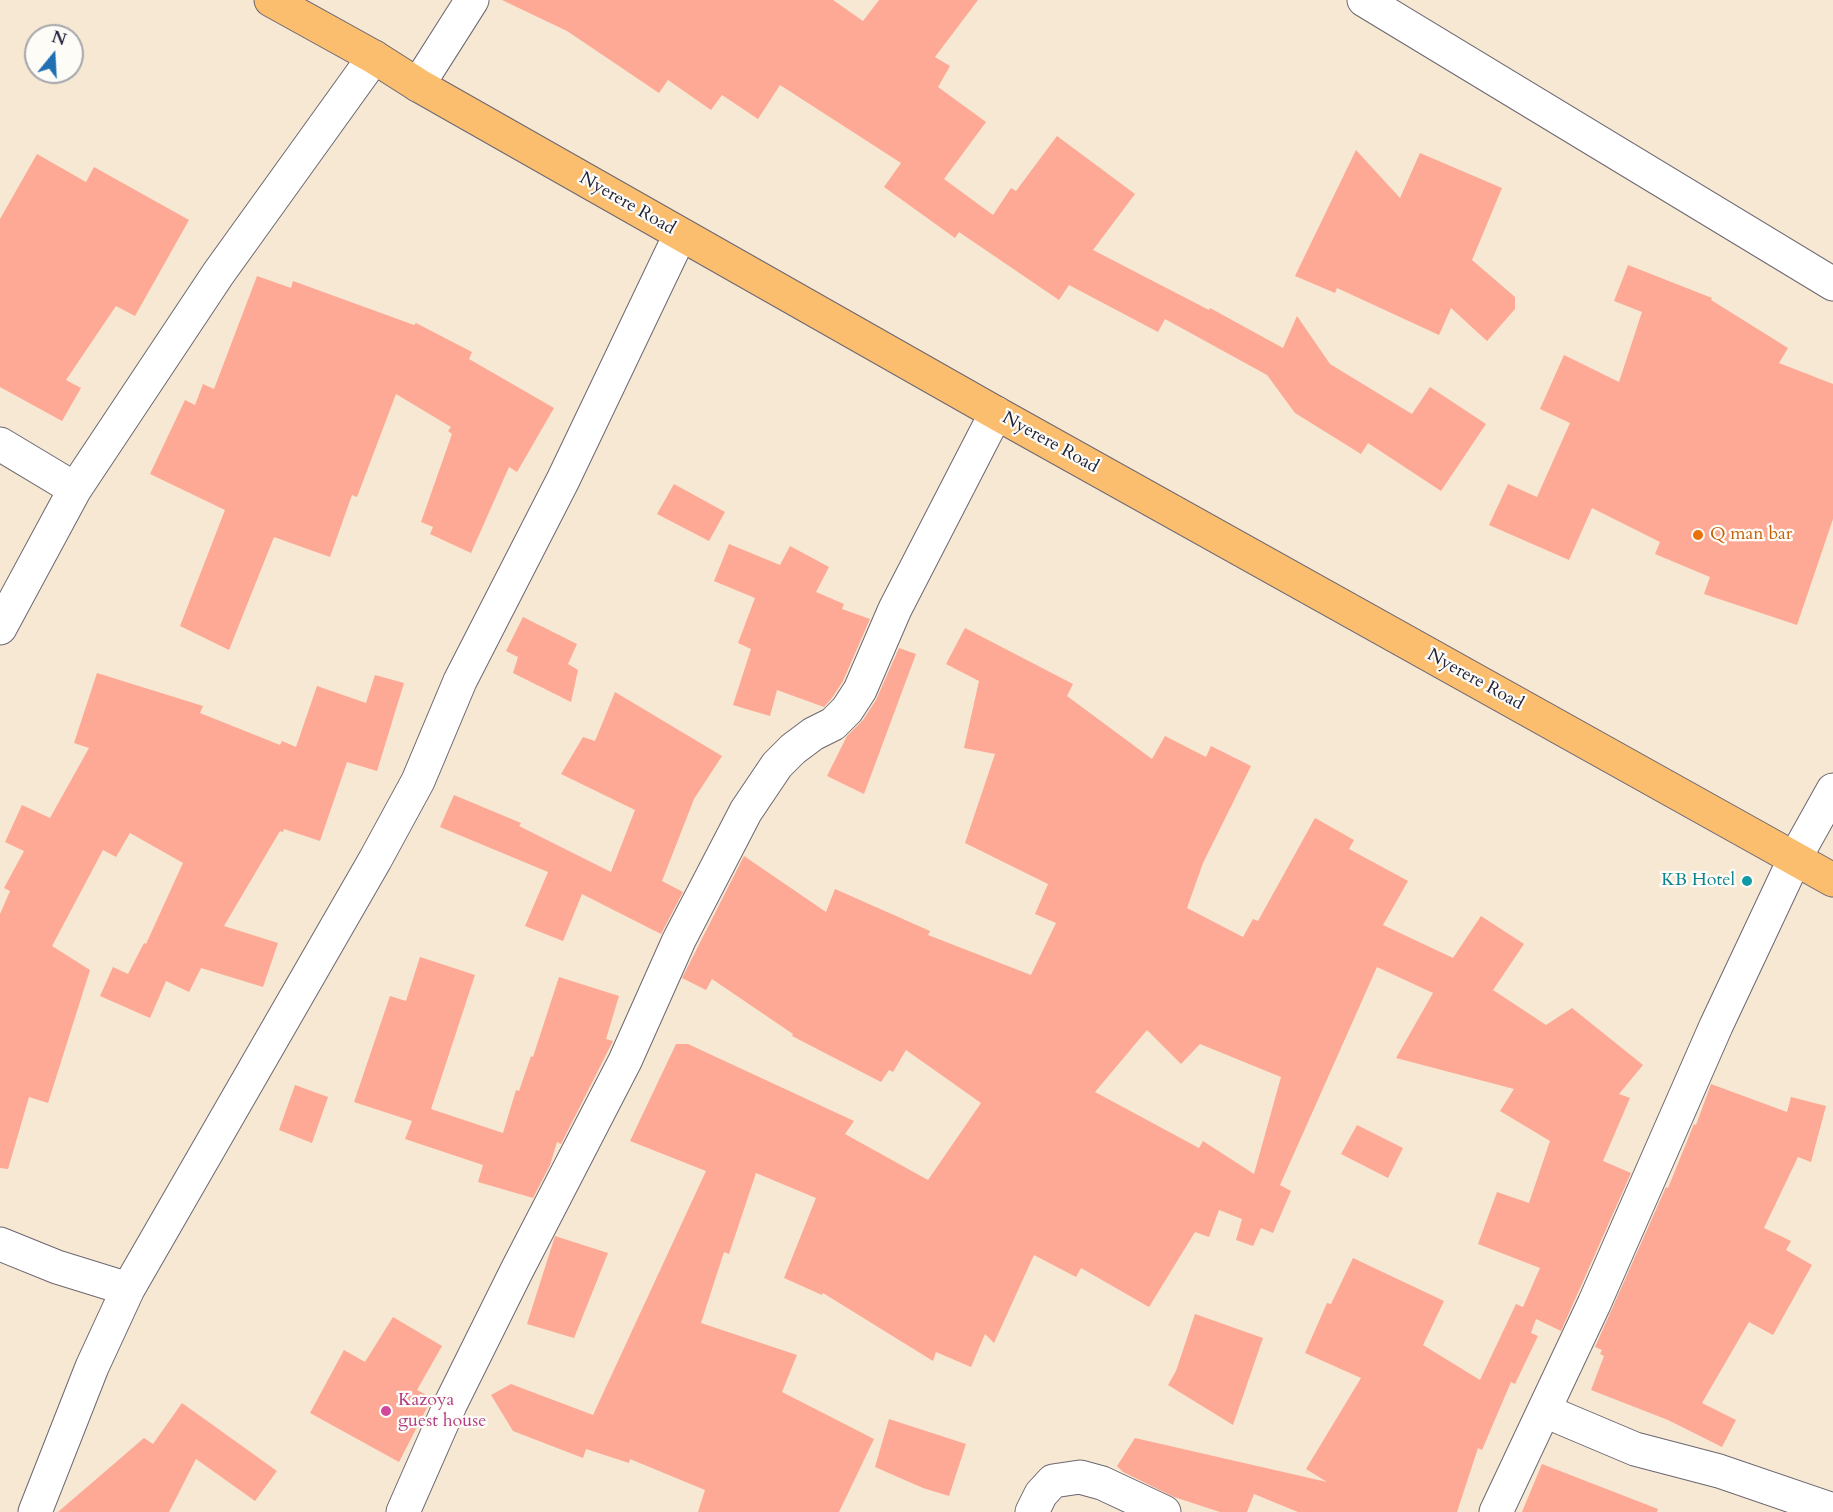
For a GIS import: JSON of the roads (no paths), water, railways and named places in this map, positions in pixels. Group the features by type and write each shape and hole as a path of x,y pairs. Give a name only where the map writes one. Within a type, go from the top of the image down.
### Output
{"highway":[{"name":"Nyerere Road","path":"271,0 374,57 418,85 680,235 1833,880"}],"street":[{"path":"418,85 472,0"},
{"path":"1364,0 1833,284"},
{"path":"0,628 75,489 218,274 374,57"},
{"path":"34,1512 92,1367 128,1289 375,860 418,781 460,681 563,480 680,235"},
{"path":"403,1512 450,1405 625,1061 674,950 746,811 777,765 793,749 833,724 847,710 860,690 899,600 996,413"},
{"path":"0,444 75,489"},
{"path":"1496,1512 1594,1304 1716,1026 1795,858 1833,790"},
{"path":"0,1244 57,1267 128,1289"},
{"path":"1545,1411 1635,1449 1719,1471 1833,1510"},
{"path":"1032,1512 1041,1494 1053,1481 1080,1477 1102,1483 1164,1512"}],"place":[{"name":"Q man bar","path":"1698,535"},
{"name":"KB Hotel","path":"1747,881"},
{"name":"Kazoya guest house","path":"386,1411"}]}
